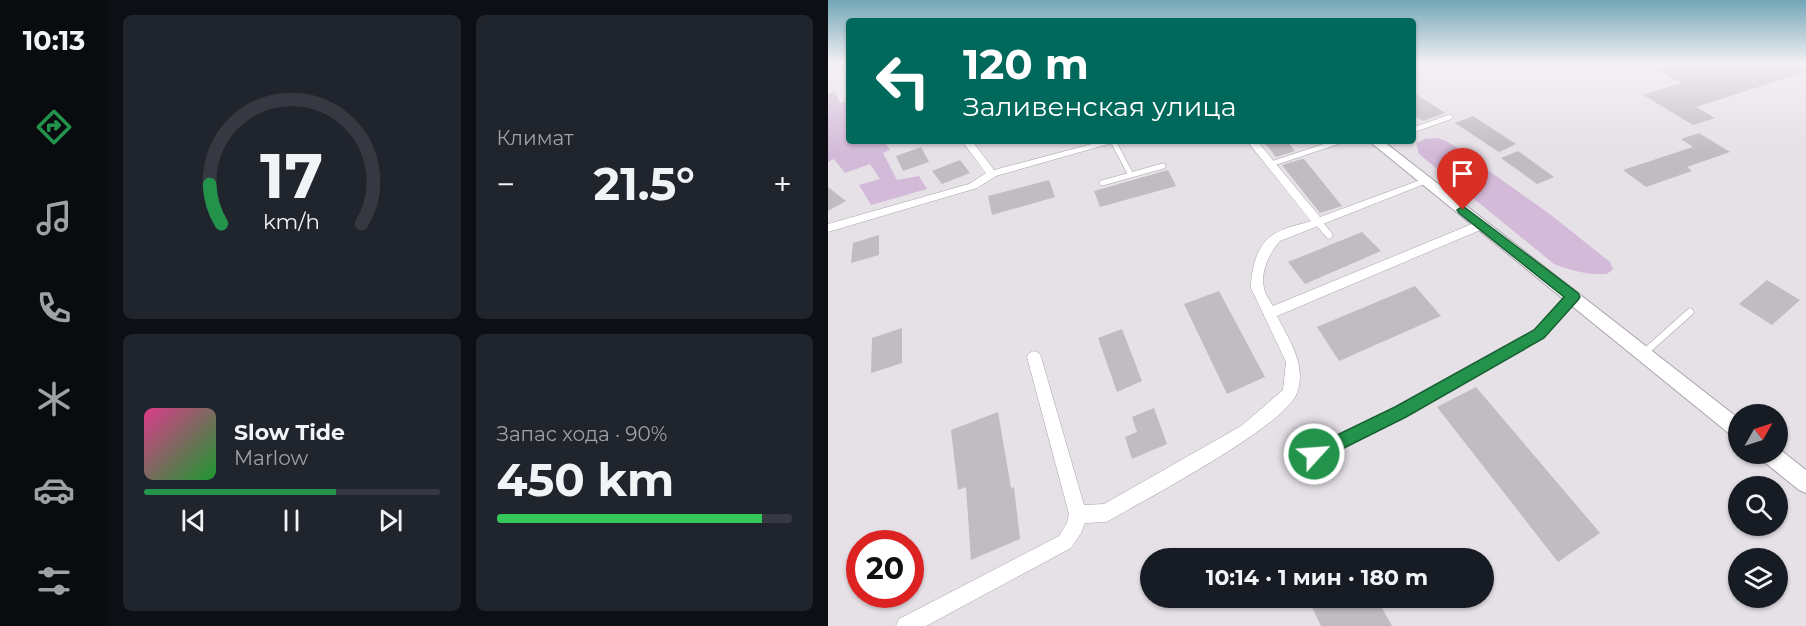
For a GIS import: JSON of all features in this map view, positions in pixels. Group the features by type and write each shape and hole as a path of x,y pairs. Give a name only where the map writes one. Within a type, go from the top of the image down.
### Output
{"street":[{"path":"969,144 992,174"},
{"path":"828,228 973,186 992,174 1084,144"},
{"path":"1254,144 1318,222"},
{"path":"1381,144 1728,421"},
{"path":"906,626 1065,542 1106,513 1247,431 1284,400 1290,392 1293,362 1257,288 1257,276 1268,248 1276,238 1427,181"},
{"path":"1268,314 1481,225"},
{"path":"1034,357 1078,514 1075,527 1065,542"},
{"path":"1783,464 1806,483"},
{"path":"1078,514 1106,513"}],"lane":[{"path":"1416,129 1450,117"},
{"path":"1115,144 1131,175"},
{"path":"1271,164 1331,144"},
{"path":"1102,183 1163,165"},
{"path":"1318,222 1329,235"},
{"path":"1314,454 1400,412 1539,334 1573,297"},
{"path":"1644,353 1690,312"}],"shaded area":[{"path":"836,93 840,103 846,101 846,144 886,144 890,150 883,153 897,180 919,176 927,189 871,205 859,185 880,179 870,164 845,173 834,159 828,162 828,94"},
{"path":"1438,138 1450,143 1551,215 1610,262 1613,269 1607,274 1593,274 1574,271 1554,264 1419,154 1416,143 1425,139"}],"building":[{"path":"1739,93 1696,107 1715,118 1693,125 1643,95"},
{"path":"1416,94 1445,113 1423,121 1416,117"},
{"path":"1473,116 1516,144 1499,152 1455,123"},
{"path":"1699,133 1730,152 1687,167 1692,171 1646,187 1623,170 1693,147 1681,139"},
{"path":"1265,144 1289,144 1295,151 1276,157"},
{"path":"921,147 929,162 903,171 896,156"},
{"path":"1518,151 1554,177 1537,184 1501,158"},
{"path":"1302,159 1342,206 1320,213 1282,165"},
{"path":"960,160 970,173 942,184 932,171"},
{"path":"1168,170 1176,186 1100,207 1094,191"},
{"path":"1049,180 1055,197 992,215 988,196"},
{"path":"828,187 846,201 828,211"},
{"path":"1362,232 1381,251 1305,284 1288,262"},
{"path":"879,235 879,255 851,263 853,243"},
{"path":"1767,280 1800,300 1772,325 1739,304"},
{"path":"1415,286 1441,316 1339,361 1317,327"},
{"path":"1219,291 1265,377 1227,394 1184,304"},
{"path":"902,328 902,363 871,373 872,338"},
{"path":"1122,329 1142,381 1117,392 1098,338"},
{"path":"1476,387 1600,533 1558,562 1437,407"},
{"path":"1154,408 1167,444 1132,459 1125,437 1137,432 1132,417"},
{"path":"998,412 1011,488 1014,487 1020,539 971,560 966,487 958,490 951,430"},
{"path":"1312,608 1382,608 1392,626 1321,626"}],"route":[{"path":"1314,454 1400,412 1539,334 1573,297 1463,210"}]}
